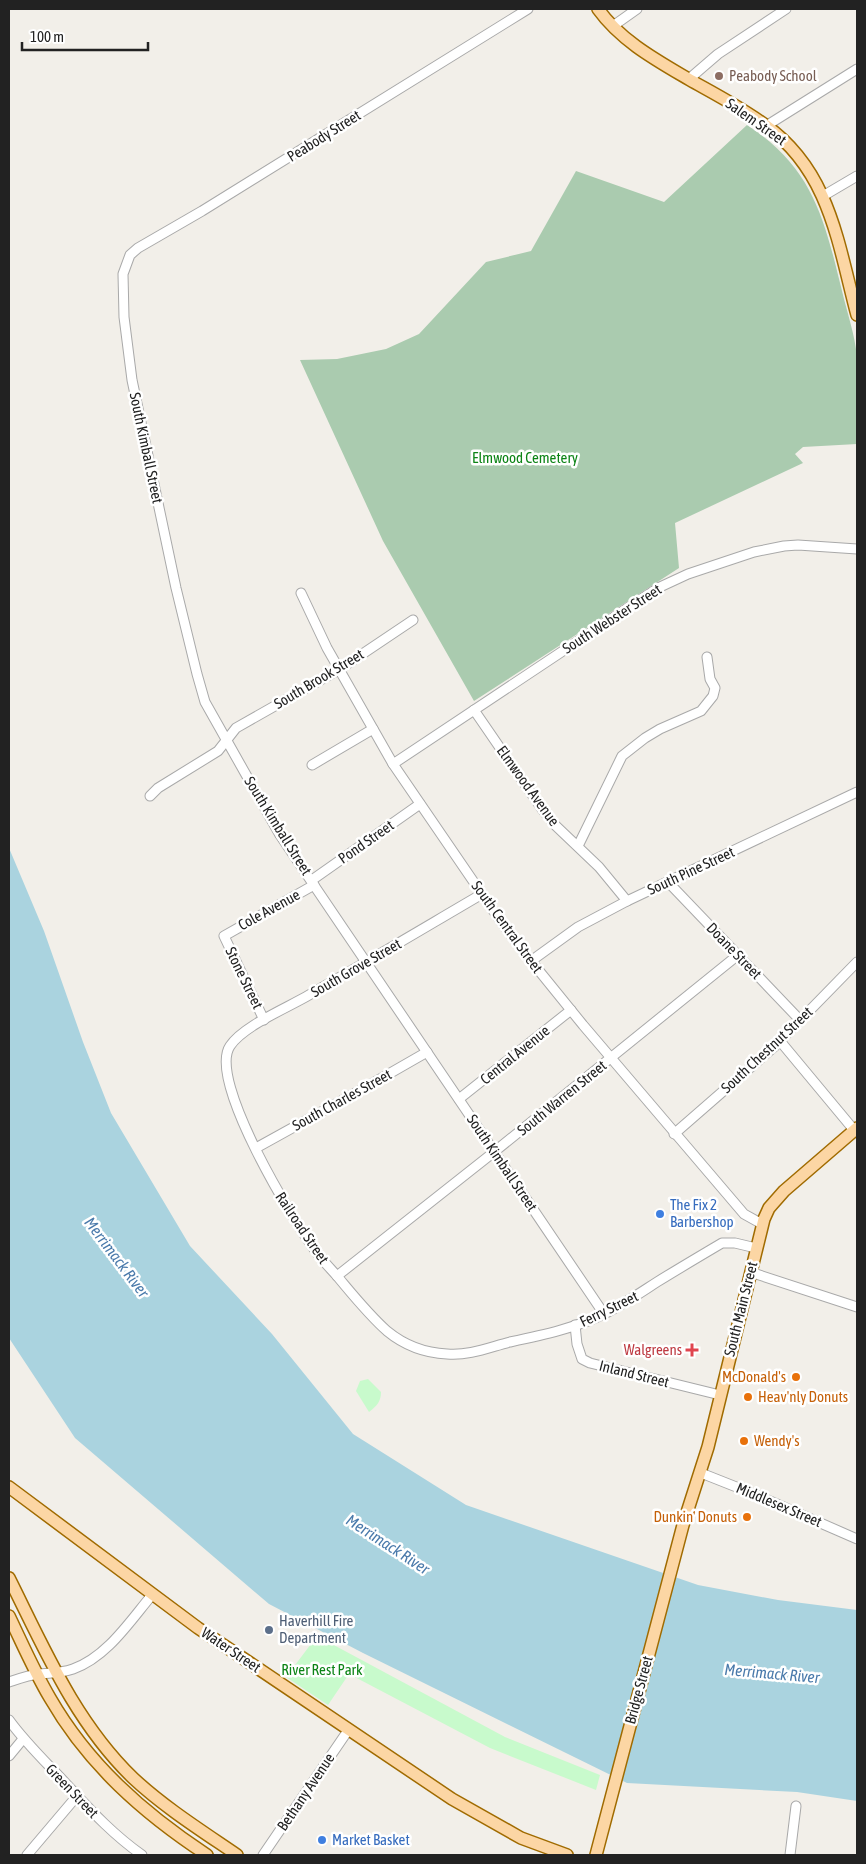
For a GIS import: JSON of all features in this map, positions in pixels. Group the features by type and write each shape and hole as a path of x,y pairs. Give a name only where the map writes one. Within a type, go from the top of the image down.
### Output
{"main road":[{"name":"Salem Street","path":"598,9 613,26 641,51 766,126 800,157 823,196 838,239 855,299 857,315"},
{"name":"South Main Street","path":"683,1525 701,1473 762,1224 769,1208 777,1198 856,1129"},
{"name":"Water Street","path":"9,1487 206,1633 478,1815 521,1838 567,1855"},
{"name":"Bridge Street","path":"596,1855 683,1525"},
{"path":"9,1578 76,1709 99,1739 132,1777 153,1795 237,1855"},
{"path":"9,1616 50,1698 94,1761 152,1817 207,1855"}],"street":[{"name":"Peabody Street","path":"125,267 130,255 138,248 528,9"},
{"path":"613,26 637,9"},
{"path":"689,79 718,54 786,9"},
{"path":"766,126 857,69"},
{"path":"823,196 857,176"},
{"name":"South Kimball Street","path":"125,267 123,290 124,316 132,380 197,674 205,702 280,835 604,1314"},
{"name":"South Webster Street","path":"393,764 660,587 688,574 754,552 784,546 857,549"},
{"name":"South Central Street","path":"301,593 327,648 393,764 482,894 531,961 674,1134 744,1214 762,1224"},
{"name":"South Brook Street","path":"150,796 158,788 218,751 236,728 340,669 412,620"},
{"path":"578,846 622,756 660,729 701,711 708,705 715,688 710,679 706,657"},
{"name":"Elmwood Avenue","path":"474,710 542,809 556,826 599,867 627,901"},
{"path":"312,765 373,729"},
{"name":"South Pine Street","path":"531,961 578,927 627,901 857,792"},
{"name":"Pond Street","path":"313,883 420,804"},
{"name":"Doane Street","path":"668,882 800,1020"},
{"name":"Cole Avenue","path":"224,936 313,883"},
{"name":"South Grove Street","path":"231,1044 250,1028 482,894"},
{"name":"Stone Street","path":"224,936 264,1020"},
{"name":"South Warren Street","path":"337,1276 738,955"},
{"name":"South Chestnut Street","path":"674,1134 780,1041 857,962"},
{"name":"Central Avenue","path":"459,1099 571,1010"},
{"path":"780,1041 856,1129"},
{"name":"Railroad Street","path":"231,1044 226,1053 225,1065 227,1078 237,1108 277,1192 318,1254 355,1300 387,1331 404,1343 420,1349 451,1354"},
{"name":"South Charles Street","path":"256,1148 427,1052"},
{"name":"Ferry Street","path":"451,1354 490,1348 575,1325 604,1314 632,1300 722,1243 735,1243 756,1248"},
{"path":"750,1272 857,1307"},
{"name":"Inland Street","path":"575,1325 577,1344 582,1359 590,1363 720,1395"},
{"name":"Middlesex Street","path":"701,1473 857,1538"},
{"path":"9,1682 37,1674 57,1673 74,1669 94,1658 117,1637 152,1594"},
{"name":"Green Street","path":"9,1720 23,1739 116,1836 142,1855"},
{"name":"Bethany Avenue","path":"263,1855 349,1729"},
{"path":"9,1756 23,1739"},
{"path":"28,1855 77,1796"},
{"path":"790,1855 796,1806"}],"green space":[{"name":"Elmwood Cemetery","path":"747,125 769,141 801,177 812,197 829,240 856,349 858,368 857,444 803,447 795,454 803,463 675,523 679,568 474,701 383,541 300,360 337,359 386,349 419,334 486,262 531,251 576,171 664,202"},
{"path":"368,1379 381,1392 378,1403 369,1412 356,1391 360,1381"},
{"name":"River Rest Park","path":"317,1636 505,1737 600,1775 596,1790 490,1748 349,1674 328,1705 286,1677"}],"water":[{"name":"Merrimack River","path":"9,848 44,931 83,1042 111,1113 190,1246 272,1334 353,1434 466,1505 698,1585 778,1600 857,1610 857,1801 797,1792 627,1783 363,1653 269,1604 75,1438 9,1338"}],"place":[{"name":"Peabody School","path":"719,76"},
{"name":"The Fix 2 Barbershop","path":"660,1214"},
{"name":"Walgreens","path":"692,1350"},
{"name":"McDonald's","path":"796,1377"},
{"name":"Heav'nly Donuts","path":"748,1397"},
{"name":"Wendy's","path":"744,1441"},
{"name":"Dunkin' Donuts","path":"747,1517"},
{"name":"Haverhill Fire Department","path":"269,1630"},
{"name":"Market Basket","path":"322,1840"}]}
